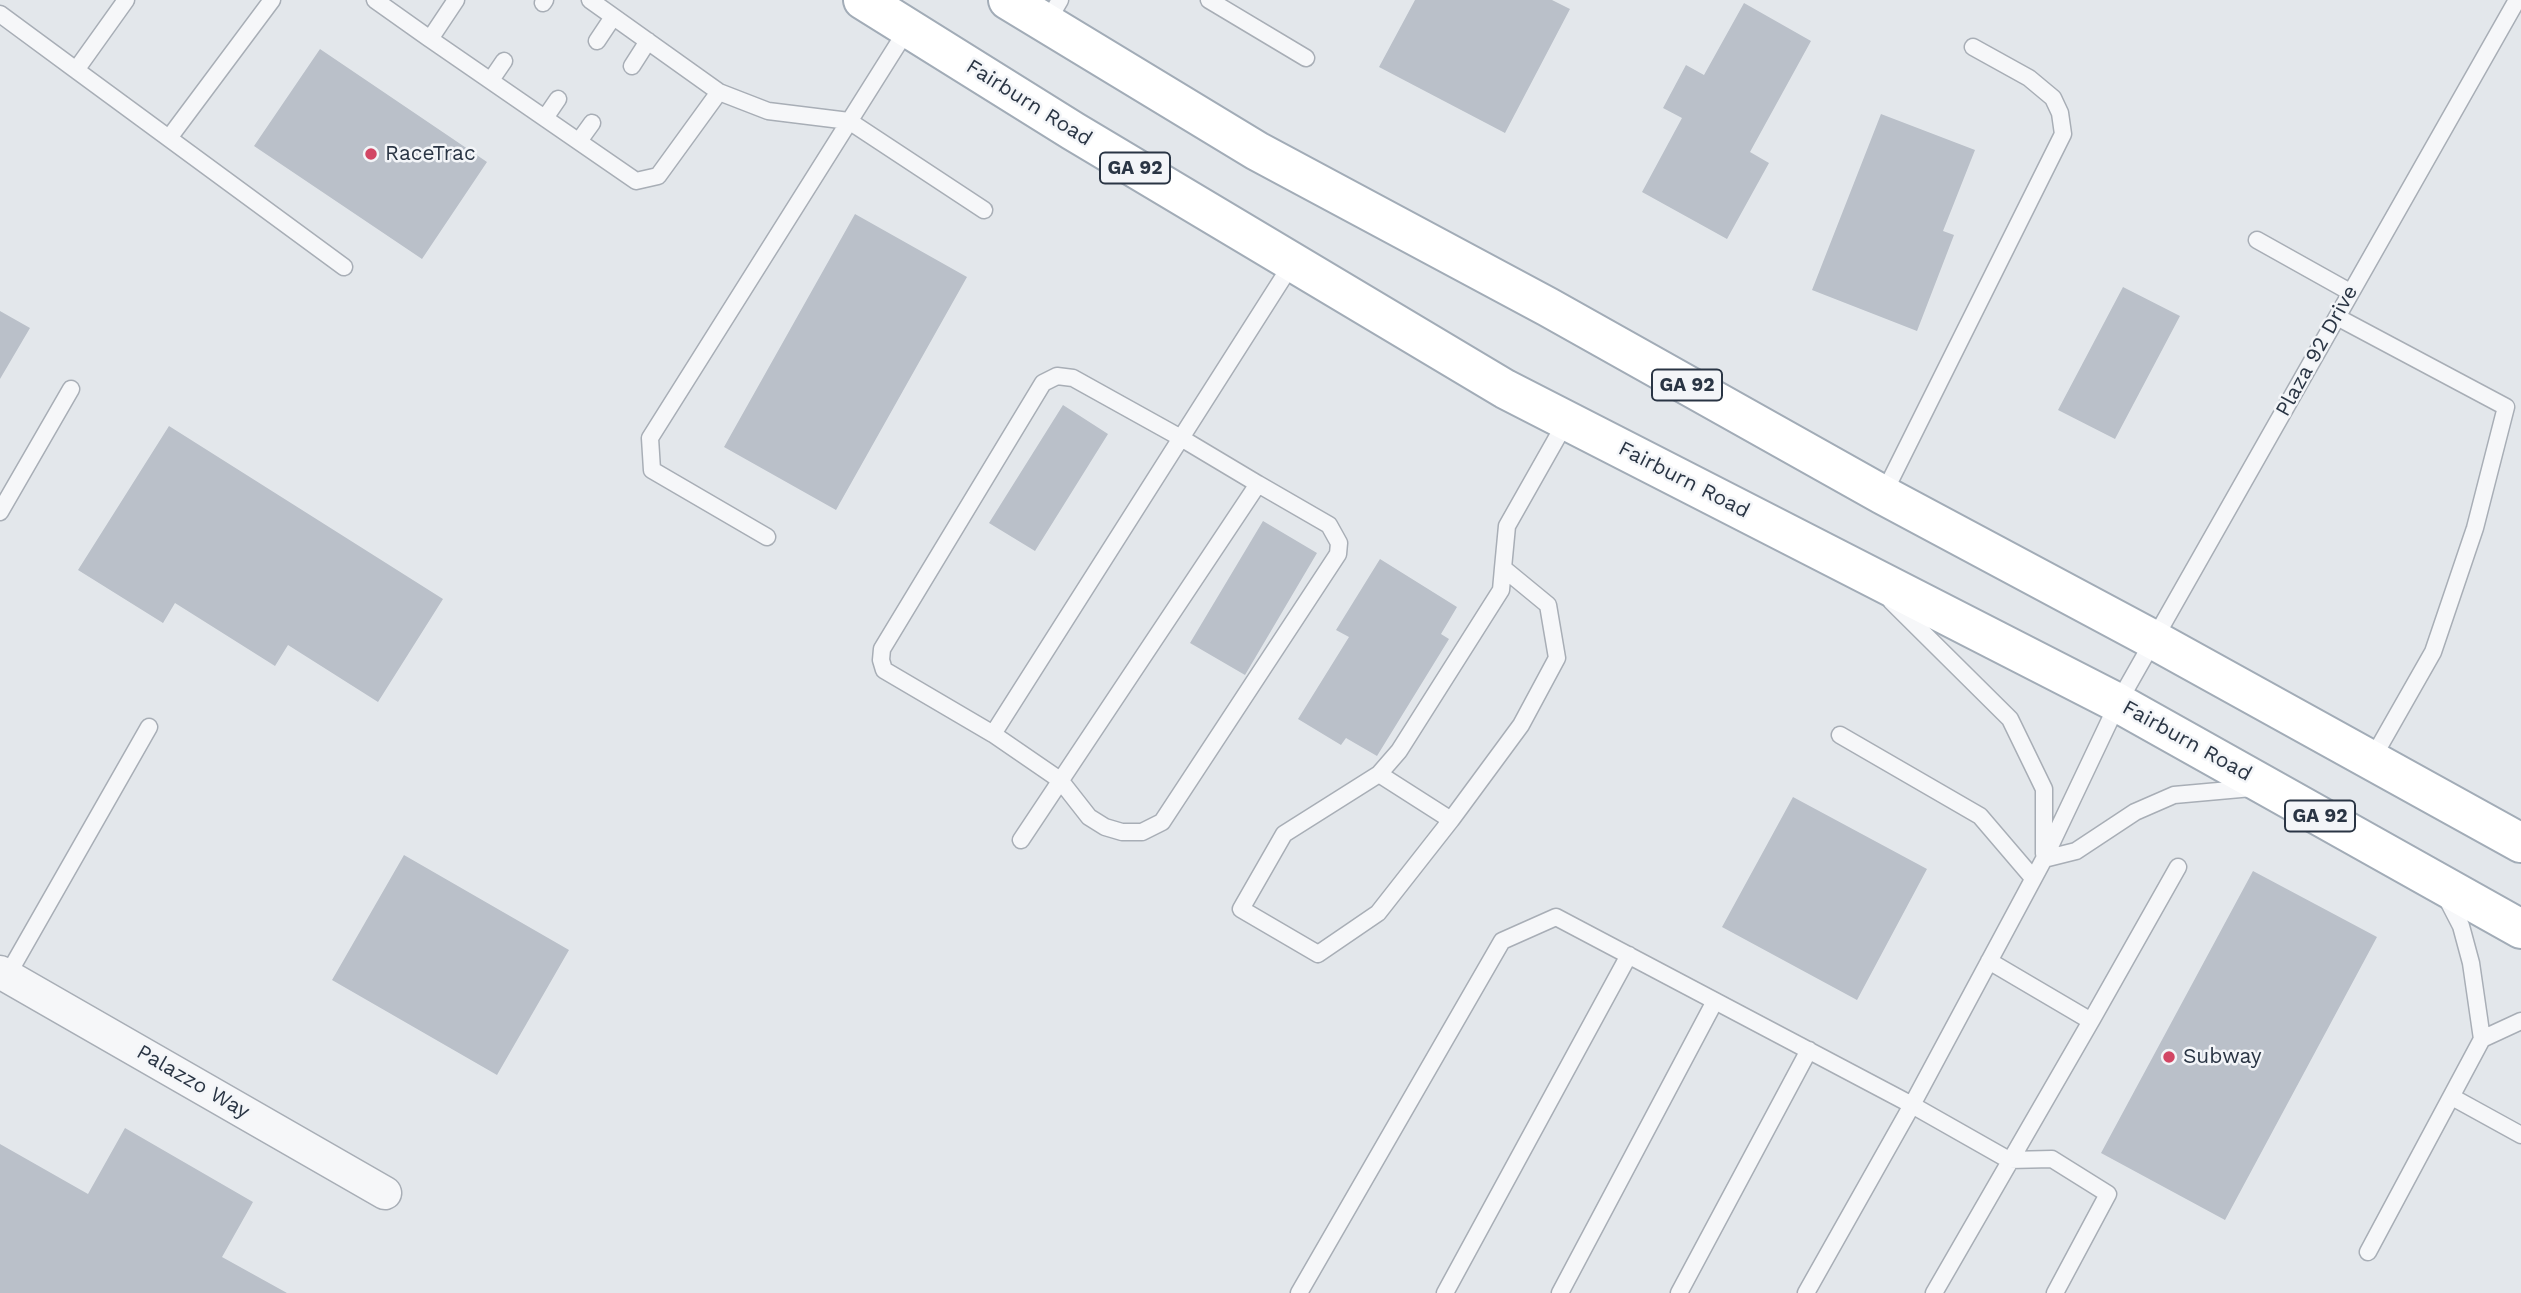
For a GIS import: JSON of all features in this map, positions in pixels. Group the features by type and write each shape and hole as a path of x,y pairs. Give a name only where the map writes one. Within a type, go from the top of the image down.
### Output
{"main road":[{"name":"Fairburn Road","path":"863,0 1073,131 1505,388 2118,703 2521,929"},
{"name":"GA 92","path":"1007,0 1053,12 1257,151 1548,307 1882,495 2154,640 2521,843"}],"street":[{"name":"Palazzo Way","path":"4,974 385,1193"}],"lane":[{"path":"76,70 126,0"},
{"path":"169,138 272,0"},
{"path":"375,0 636,181 658,176 719,92"},
{"path":"430,39 456,0"},
{"path":"590,0 719,92 768,111 849,121 984,210"},
{"path":"1209,0 1306,58"},
{"name":"Plaza 92 Drive","path":"1806,1293 1912,1105 2034,878 2118,703 2517,0"},
{"path":"0,13 344,267"},
{"path":"597,41 613,17"},
{"path":"768,537 652,470 650,438 908,28"},
{"path":"632,66 648,41"},
{"path":"1882,495 2063,134 2060,113 2053,98 2029,78 1973,47"},
{"path":"491,80 504,61"},
{"path":"545,118 558,99"},
{"path":"579,141 592,123"},
{"path":"2257,240 2350,292"},
{"path":"993,734 1293,262"},
{"path":"2337,317 2506,407 2475,527 2433,652 2371,761"},
{"path":"1057,376 1073,378 1181,438 1329,525 1339,543 1338,554 1162,822 1142,832 1122,832 1105,827 1089,817 1060,780 993,734 884,670 882,649 1043,383 1057,376"},
{"path":"0,512 71,388"},
{"path":"1503,568 1548,606 1557,658 1521,725 1451,820 1378,913 1318,954 1241,909 1284,834 1379,774 1399,751 1501,590 1503,568 1507,526 1567,420"},
{"path":"1021,840 1258,484"},
{"path":"1860,569 2010,719 2044,789 2044,859 2076,851 2135,812 2174,795 2269,786"},
{"path":"4,974 149,727"},
{"path":"1840,735 1980,816 2034,878"},
{"path":"1379,774 1451,820"},
{"path":"1934,1293 2178,867"},
{"path":"2368,1252 2482,1039 2471,963 2461,926 2441,886"},
{"path":"1298,1293 1502,941 1556,917 1912,1105 2010,1160 2052,1160 2108,1194 2055,1293"},
{"path":"1446,1293 1629,956"},
{"path":"1989,961 2091,1021"},
{"path":"1560,1293 1715,1001"},
{"path":"2482,1039 2521,1021"},
{"path":"1679,1293 1809,1050"},
{"path":"2452,1097 2521,1135"}],"building":[{"path":"1415,0 1552,0 1570,9 1505,133 1379,67"},
{"path":"1744,3 1811,41 1750,152 1769,163 1727,239 1642,192 1682,118 1663,108 1686,65 1704,75"},
{"name":"RaceTrac","path":"320,49 487,162 422,259 254,146"},
{"path":"1881,114 1975,150 1943,231 1954,235 1917,331 1812,290"},
{"path":"855,214 967,277 836,510 724,447"},
{"path":"2123,287 2180,316 2115,439 2058,410"},
{"path":"0,311 30,328 0,379"},
{"path":"1063,405 1108,434 1035,551 989,523"},
{"path":"169,426 443,599 378,702 288,645 275,666 175,603 163,623 78,570"},
{"path":"1263,521 1317,553 1245,675 1190,643"},
{"path":"1380,559 1457,607 1441,634 1449,639 1377,756 1346,738 1341,745 1298,719 1349,637 1336,630"},
{"path":"1793,797 1927,869 1857,1000 1722,927"},
{"path":"404,855 569,950 497,1075 332,980"},
{"path":"2253,871 2377,937 2225,1220 2101,1153"},
{"path":"125,1128 253,1202 222,1257 287,1293 0,1293 0,1144 88,1194"}],"place":[{"name":"RaceTrac","path":"371,154"},
{"name":"Subway","path":"2169,1057"}]}
